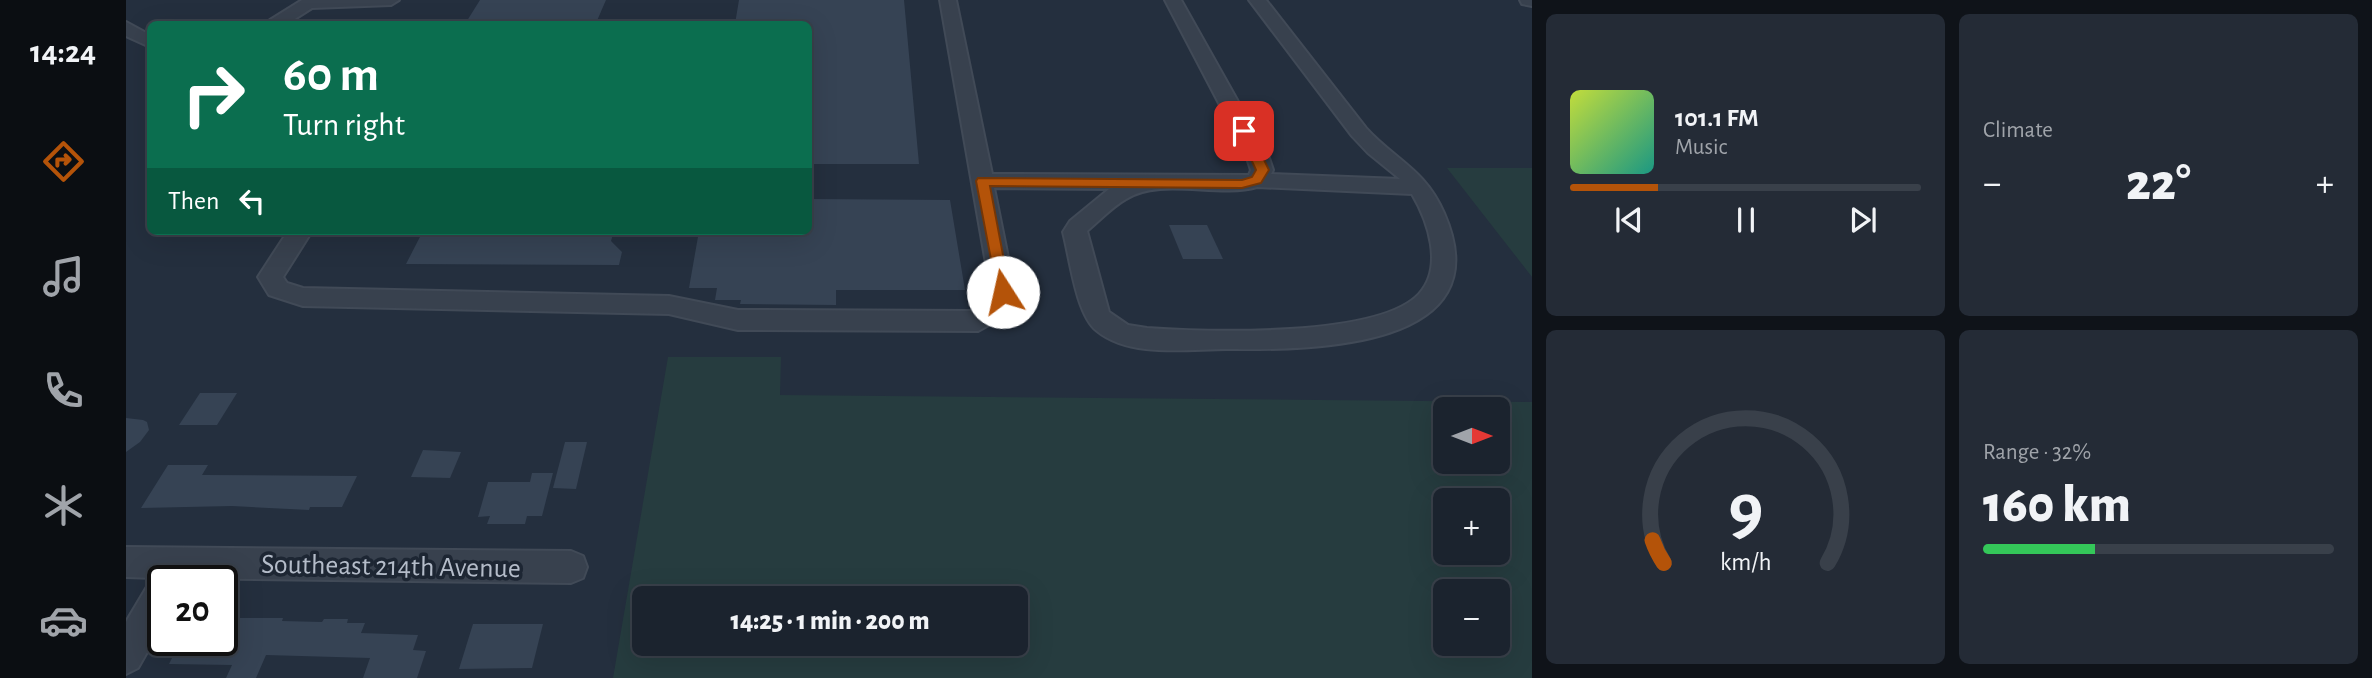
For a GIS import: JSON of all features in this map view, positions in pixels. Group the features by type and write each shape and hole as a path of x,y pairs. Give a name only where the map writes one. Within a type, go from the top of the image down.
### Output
{"street":[{"path":"281,21 312,1 357,4 391,0"},
{"path":"297,235 271,277 278,289 303,297 669,305 738,320 978,321 996,309 1003,292 948,0"},
{"path":"1173,0 1257,155 1262,170 1257,180"},
{"path":"1148,182 1119,193 1074,232 1097,316 1104,325 1141,338 1327,336 1399,318 1427,302 1439,285 1445,256 1437,224 1419,187 1405,171 1375,149 1353,125 1257,0"},
{"path":"126,27 147,40"},
{"path":"983,181 1242,184 1257,180 1419,187"},
{"name":"Southeast 214th Avenue","path":"126,562 147,570"},
{"name":"Southeast 214th Avenue","path":"238,576 571,567"},
{"path":"126,656 147,619"}],"green space":[{"path":"1447,168 1532,168 1532,277"},
{"path":"668,357 781,357 780,395 1433,401 1433,474 1510,474 1510,402 1532,402 1532,678 613,678"}],"building":[{"path":"480,0 606,0 597,21 467,21"},
{"path":"739,0 904,0 919,164 812,164 812,21 736,21"},
{"path":"812,199 950,200 965,290 836,290 836,305 740,304 741,300 715,300 717,288 689,288 698,235 812,235"},
{"path":"1169,225 1207,225 1223,259 1183,259"},
{"path":"421,235 613,235 611,241 622,252 619,265 406,264"},
{"path":"200,393 237,393 217,425 179,425"},
{"path":"126,418 147,422 149,430 140,442 126,452"},
{"path":"565,442 587,442 576,489 553,488"},
{"path":"423,450 461,452 450,478 411,477"},
{"path":"168,465 208,465 202,475 357,476 342,507 310,507 309,510 232,506 141,508"},
{"path":"532,473 553,473 542,516 527,516 525,524 487,524 490,516 478,517 488,482 530,482"},
{"path":"238,618 283,618 282,621 322,622 324,619 348,619 347,623 365,623 361,633 418,635 413,650 426,651 417,678 363,678 370,658 266,655 256,678 226,678 232,665 169,664 173,656 238,656"},
{"path":"473,624 543,624 532,668 459,669"}],"route":[{"path":"1003,292 983,181 1242,184 1257,180 1262,170 1244,131"}]}
